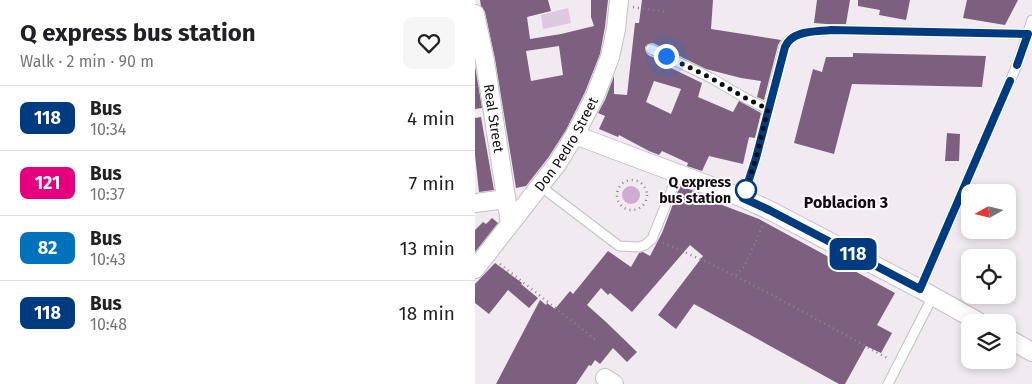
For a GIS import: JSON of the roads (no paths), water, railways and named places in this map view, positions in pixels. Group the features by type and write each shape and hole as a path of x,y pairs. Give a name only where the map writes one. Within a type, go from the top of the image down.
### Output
{"street":[{"name":"Don Pedro Street","path":"475,269 557,164 575,135 595,96 610,57 619,3"},
{"name":"Real Street","path":"475,14 485,61 510,223"},
{"path":"575,135 743,198 965,314"},
{"path":"475,203 506,199"},
{"path":"1016,343 1032,352"}],"lane":[{"path":"888,384 927,293 1017,65 1032,20"},
{"path":"743,198 756,158 787,41 806,33 831,30 1028,34"},
{"path":"651,49 711,78 768,109"},
{"path":"540,186 619,246 639,247 652,239 679,174"}],"place":[{"name":"Q express bus station","path":"746,190"}],"district":[{"name":"Poblacion 3","path":"846,202"}]}
